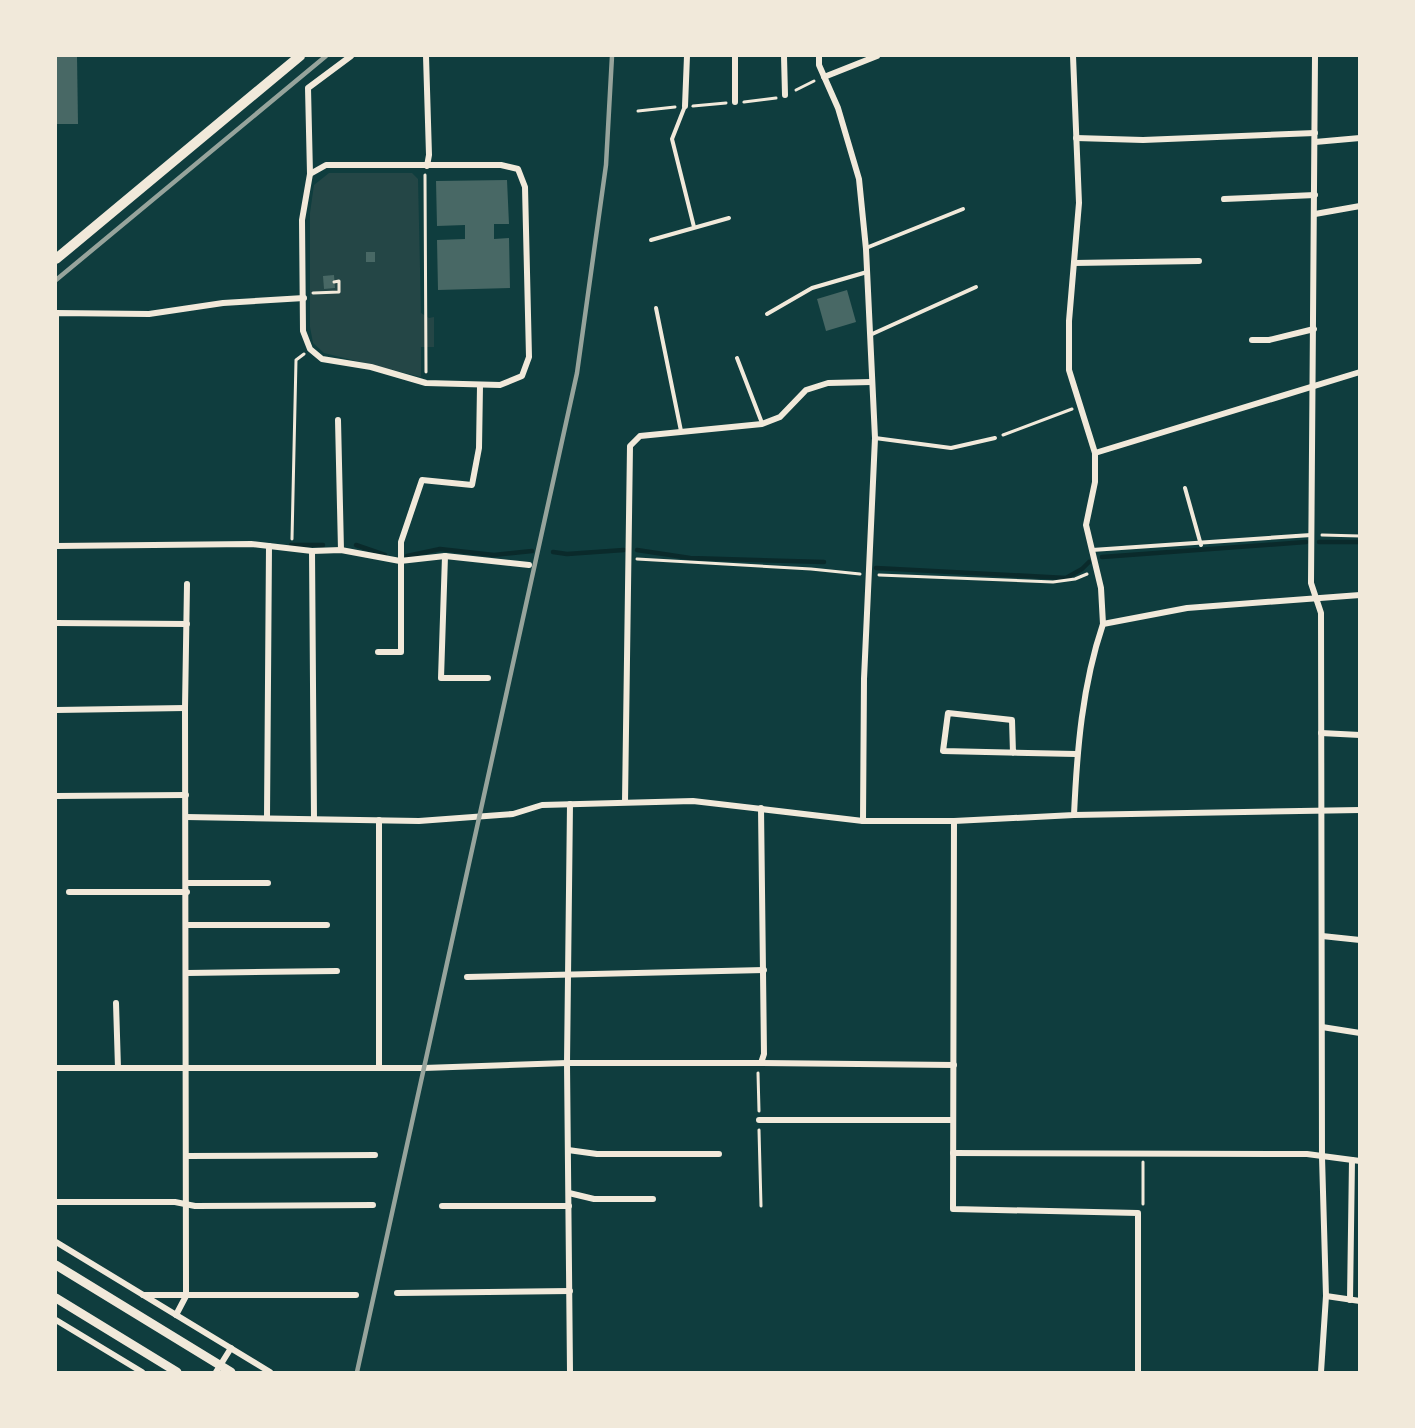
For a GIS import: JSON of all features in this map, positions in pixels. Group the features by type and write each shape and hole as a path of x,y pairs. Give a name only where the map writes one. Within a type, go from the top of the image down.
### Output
{"main road":[{"path":"56,260 300,56"}],"street":[{"path":"310,174 326,165 501,165 518,169 525,188 529,357 522,376 500,385 426,383 371,367 322,359 310,349 303,331 302,220 310,174 308,88 351,56"},
{"path":"426,56 429,154 427,166"},
{"path":"685,106 687,56"},
{"path":"735,56 735,102"},
{"path":"784,56 785,95"},
{"path":"819,56 819,65 838,108 859,179 866,249 875,438 864,679 863,820"},
{"path":"824,76 872,56"},
{"path":"1073,56 1079,203 1069,321 1069,370 1095,453 1095,482 1086,525 1101,588 1103,624 1085,693 1077,754 1074,815"},
{"path":"1315,56 1311,583 1321,613 1322,1157 1326,1296 1321,1372"},
{"path":"1076,138 1143,140 1315,133"},
{"path":"1315,142 1359,138"},
{"path":"1224,199 1315,195"},
{"path":"1315,214 1359,206"},
{"path":"1074,263 1199,261"},
{"path":"304,298 223,303 149,314 56,313 56,546 225,543 312,551 340,550 400,561 445,556 529,565"},
{"path":"1252,340 1269,340 1314,329"},
{"path":"1095,453 1359,372"},
{"path":"625,802 630,446 640,436 762,424 780,417 806,390 828,383 871,382"},
{"path":"378,652 401,652 401,542 422,480 472,485 479,448 480,386"},
{"path":"338,420 340,550"},
{"path":"267,817 269,546"},
{"path":"312,551 314,818"},
{"path":"445,556 441,678 488,678"},
{"path":"176,1315 186,1296 185,708 187,584"},
{"path":"1103,624 1187,608 1359,595"},
{"path":"56,623 187,624"},
{"path":"56,710 185,708"},
{"path":"1013,753 1012,720 948,713 943,751 1013,753 1077,754"},
{"path":"1321,733 1359,735"},
{"path":"56,796 186,795"},
{"path":"186,817 419,820 513,814 542,805 693,801 863,820 954,821 1074,815 1359,810"},
{"path":"570,804 567,1063 570,1372"},
{"path":"761,808 764,969 764,1054 761,1063"},
{"path":"379,820 380,1068"},
{"path":"954,821 953,1209 1138,1213 1138,1372"},
{"path":"186,884 268,883"},
{"path":"69,892 186,892"},
{"path":"187,925 327,925"},
{"path":"1322,936 1359,940"},
{"path":"467,976 764,969"},
{"path":"187,973 337,971"},
{"path":"116,1004 118,1068"},
{"path":"1322,1027 1359,1033"},
{"path":"56,1068 424,1068 567,1063 954,1065"},
{"path":"759,1120 953,1120"},
{"path":"568,1150 597,1154 718,1154"},
{"path":"953,1153 1307,1154 1359,1161"},
{"path":"187,1156 375,1155"},
{"path":"1350,1300 1352,1161"},
{"path":"569,1193 594,1199 653,1199"},
{"path":"56,1202 373,1205"},
{"path":"442,1206 569,1206"},
{"path":"56,1242 270,1372"},
{"path":"56,1265 231,1372"},
{"path":"397,1293 570,1291"},
{"path":"142,1294 356,1295"},
{"path":"1326,1296 1359,1300"},
{"path":"56,1298 177,1372"},
{"path":"57,1323 142,1372"},
{"path":"216,1372 231,1348"}],"lane":[{"path":"685,106 672,139 694,227"},
{"path":"866,249 963,209"},
{"path":"651,240 729,218"},
{"path":"766,314 812,288 867,272"},
{"path":"870,336 976,287"},
{"path":"657,308 681,431"},
{"path":"737,358 762,424"},
{"path":"875,438 951,448 995,438"},
{"path":"1185,488 1201,544"},
{"path":"1091,550 1311,535"}],"path":[{"path":"426,383 427,166"},
{"path":"304,298 309,293 339,292 339,282 334,282"},
{"path":"281,547 293,538 296,360 310,349"},
{"path":"995,438 1081,405"},
{"path":"1311,535 1359,536"},
{"path":"761,1063 758,1069 761,1206"},
{"path":"1138,1213 1143,1204 1143,1153"}],"shaded area":[{"path":"329,173 412,173 418,179 421,313 429,318 434,317 434,347 421,347 421,377 324,353 313,343 310,327 310,213 314,185"}],"building":[{"path":"56,56 77,56 78,124 56,124"},
{"path":"507,180 509,224 494,224 494,239 509,238 510,288 438,290 437,240 465,239 465,225 437,226 436,181"},
{"path":"366,252 375,252 375,262 366,262"},
{"path":"334,275 335,288 324,289 323,276"},
{"path":"847,290 856,322 826,331 817,299"}],"waterway":[{"path":"1102,557 1306,542"},
{"path":"1319,542 1360,542"},
{"path":"291,545 323,545"},
{"path":"356,545 385,555"},
{"path":"407,556 440,549 494,555 532,551"},
{"path":"553,552 567,554 624,550"},
{"path":"637,550 690,558 824,562"},
{"path":"876,568 1066,578 1089,562"}],"railway":[{"path":"56,280 326,56"},
{"path":"357,1372 577,373 606,165 612,56"}]}
